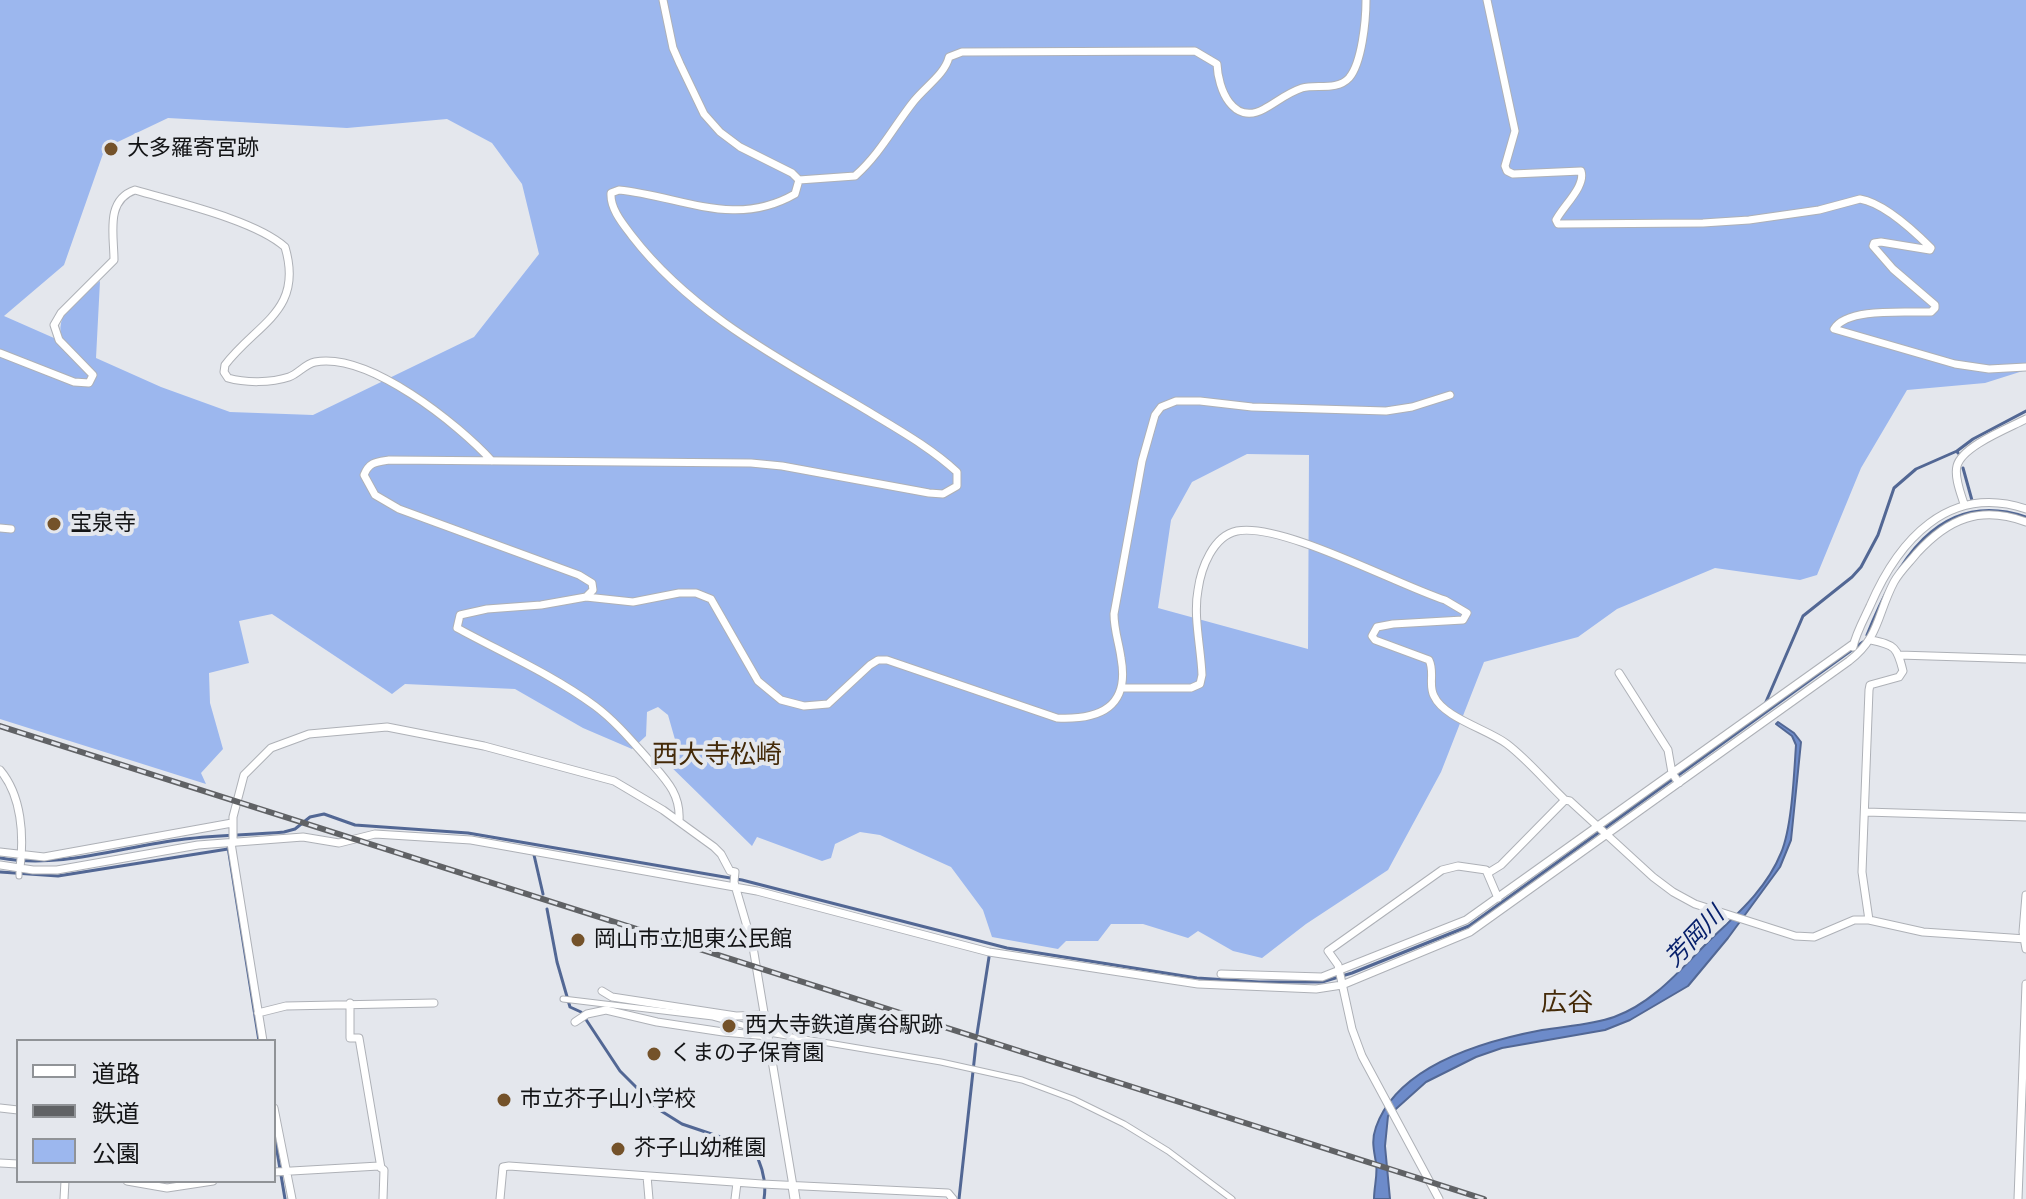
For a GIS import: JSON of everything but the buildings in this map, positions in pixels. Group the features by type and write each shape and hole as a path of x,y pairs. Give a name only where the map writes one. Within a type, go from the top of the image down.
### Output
{"street":[{"path":"663,0 673,48 704,114 720,132 740,147 771,161 799,180 855,176 882,149 916,98 947,64 949,57 962,52 1195,51 1217,64 1224,96 1233,108 1250,114 1288,93 1306,87 1331,86 1348,79 1356,64 1366,0"},
{"path":"1487,0 1515,131 1513,147 1505,166 1507,171 1513,174 1571,170 1583,174 1583,181 1562,208 1556,220 1558,224 1733,221 1786,216 1867,200 1892,214 1931,248 1881,242 1873,246 1935,308 1931,312 1868,314 1840,321 1834,329 1955,364 1989,369 2026,367"},
{"path":"586,597 593,590 592,583 579,575 399,509 375,495 364,475 368,466 389,460 751,463 929,493 943,494 957,486 957,472 917,442 739,334 707,311 646,254 617,215 610,199 611,193 619,190 718,211 747,211 795,194 799,180"},
{"path":"0,353 74,382 89,383 93,375 84,363 69,354 59,340 54,325 61,313 114,260 114,210 125,193 135,190 198,208 259,231 285,247 289,261 285,302 225,365 224,372 228,378 251,381 289,377 312,362 326,361 384,377 470,438 493,462"},
{"path":"679,821 679,803 674,788 626,734 598,708 565,685 457,628 460,615 586,597 620,602 679,593 705,595 728,624 758,681 781,700 804,706 828,704 878,660 906,665 1057,718 1099,715 1114,704 1121,688 1123,671 1114,614 1142,461 1155,415 1161,407 1176,401 1200,401 1252,407 1386,411 1412,407 1450,395"},
{"path":"1970,504 1956,470 1962,456 1977,444 2026,419"},
{"path":"0,865 57,870 233,839 303,837 345,843 375,834 471,840 734,881 989,952 1198,984 1302,989 1470,932 1601,830 1854,650 1879,586 1892,563 1931,520 1970,504 1994,502 2026,509"},
{"path":"1221,974 1341,978 1466,920 1601,830 1871,640 1895,581 1939,530 1976,515 1996,514 2026,522"},
{"path":"0,528 11,529"},
{"path":"1121,688 1191,688 1200,684 1198,586 1213,549 1218,542 1238,531 1255,531 1291,539 1445,600 1467,613 1463,620 1377,627 1372,636 1375,640 1429,660 1432,690 1436,700 1446,710 1506,743 1653,877 1695,904 1805,937 1829,933 1854,920 1869,920 1923,932 2026,938"},
{"path":"1869,920 1862,883 1870,685 1901,675 1903,671 1899,655 1890,644 1871,640"},
{"path":"1899,655 2026,659"},
{"path":"1619,673 1668,750 1675,778"},
{"path":"263,1039 232,823 244,775 271,748 309,734 387,727 484,746 614,781 679,821 721,854 734,881 753,947 795,1199"},
{"path":"0,770 12,790 23,831 20,866"},
{"path":"1488,873 1501,865 1565,800"},
{"path":"1866,812 2026,817"},
{"path":"20,866 44,857 232,823"},
{"path":"0,852 20,866"},
{"path":"1439,1199 1356,1042 1341,978 1328,951 1436,873 1458,866 1480,867 1488,873 1498,898"},
{"path":"2026,895 2023,932 2026,949"},
{"path":"2018,1199 2026,984"},
{"path":"602,991 612,997 736,1016 765,1015"},
{"path":"566,999 713,1017 768,1034"},
{"path":"350,1003 350,1038 359,1038 381,1168 384,1170 383,1199"},
{"path":"258,1013 286,1006 434,1003"},
{"path":"581,1018 606,1010 657,1022 723,1032 768,1034 974,1068 1040,1086 1102,1112 1168,1151 1232,1199"},
{"path":"276,1129 280,1171 292,1199"},
{"path":"500,1199 503,1167 765,1185 948,1193 953,1199"},
{"path":"280,1171 381,1168"},
{"path":"647,1176 649,1199"},
{"path":"138,1183 167,1188 200,1183"},
{"path":"735,1199 737,1183"},
{"path":"862,1190 862,1199"}],"green space":[{"path":"0,0 2026,0 2026,370 1985,383 1907,390 1861,468 1817,575 1800,580 1715,568 1617,609 1578,637 1484,662 1441,772 1388,870 1306,924 1262,958 1233,951 1198,931 1188,938 1143,924 1111,924 1098,941 1066,941 1058,949 992,937 983,910 951,867 880,835 860,832 835,844 831,858 822,861 757,837 752,846 663,759 676,743 668,715 658,707 647,712 646,736 632,749 583,728 515,689 405,684 392,694 272,614 239,621 249,663 209,673 210,703 223,749 201,773 206,784 0,719","holes":["168,118 347,128 447,119 492,143 522,184 539,254 474,337 313,415 230,412 161,387 96,358 100,281 64,314 61,322 63,342 4,316 64,265 105,148","1247,454 1309,455 1308,649 1158,608 1171,520 1192,482"]}],"shaded area":[{"path":"1778,722 1801,742 1791,840 1780,867 1688,986 1630,1020 1605,1030 1502,1048 1476,1057 1426,1082 1388,1116 1385,1146 1390,1199 1374,1199 1377,1172 1374,1132 1387,1105 1403,1087 1423,1072 1470,1049 1542,1030 1596,1022 1628,1011 1665,985 1759,890 1781,853 1792,800 1796,745 1792,736 1776,724"}],"waterway":[{"path":"1958,453 1973,439 2026,411"},
{"path":"1765,704 1803,616 1861,567 1878,535 1894,488 1916,469 1957,451"},
{"path":"1963,468 1973,504"},
{"path":"1867,635 1906,559 1944,523 1968,513 1995,511 2026,517"},
{"path":"0,858 23,861 70,859 185,839 284,832 295,829 310,817 324,814 355,825 468,833 742,880 1007,948 1197,978 1322,982 1469,926 1863,642"},
{"path":"228,847 259,1039"},
{"path":"0,872 58,876 228,849"},
{"path":"534,855 543,894"},
{"path":"547,909 570,1007 581,1012 620,1071 658,1109 682,1124 753,1148 763,1172 764,1199"},
{"path":"977,1034 989,957"},
{"path":"959,1199 976,1044"},
{"path":"276,1145 285,1199"}],"railway":[{"path":"0,726 1484,1199"}],"place":[{"name":"大多羅寄宮跡","path":"111,149"},
{"name":"宝泉寺","path":"54,524"},
{"name":"岡山市立旭東公民館","path":"578,940"},
{"name":"西大寺鉄道廣谷駅跡","path":"729,1026"},
{"name":"くまの子保育園","path":"654,1054"},
{"name":"市立芥子山小学校","path":"504,1100"},
{"name":"芥子山幼稚園","path":"618,1149"}],"district":[{"name":"西大寺松崎","path":"717,755"},
{"name":"広谷","path":"1567,1003"}],"water label":[{"name":"芳岡川","path":"1695,937"}]}
